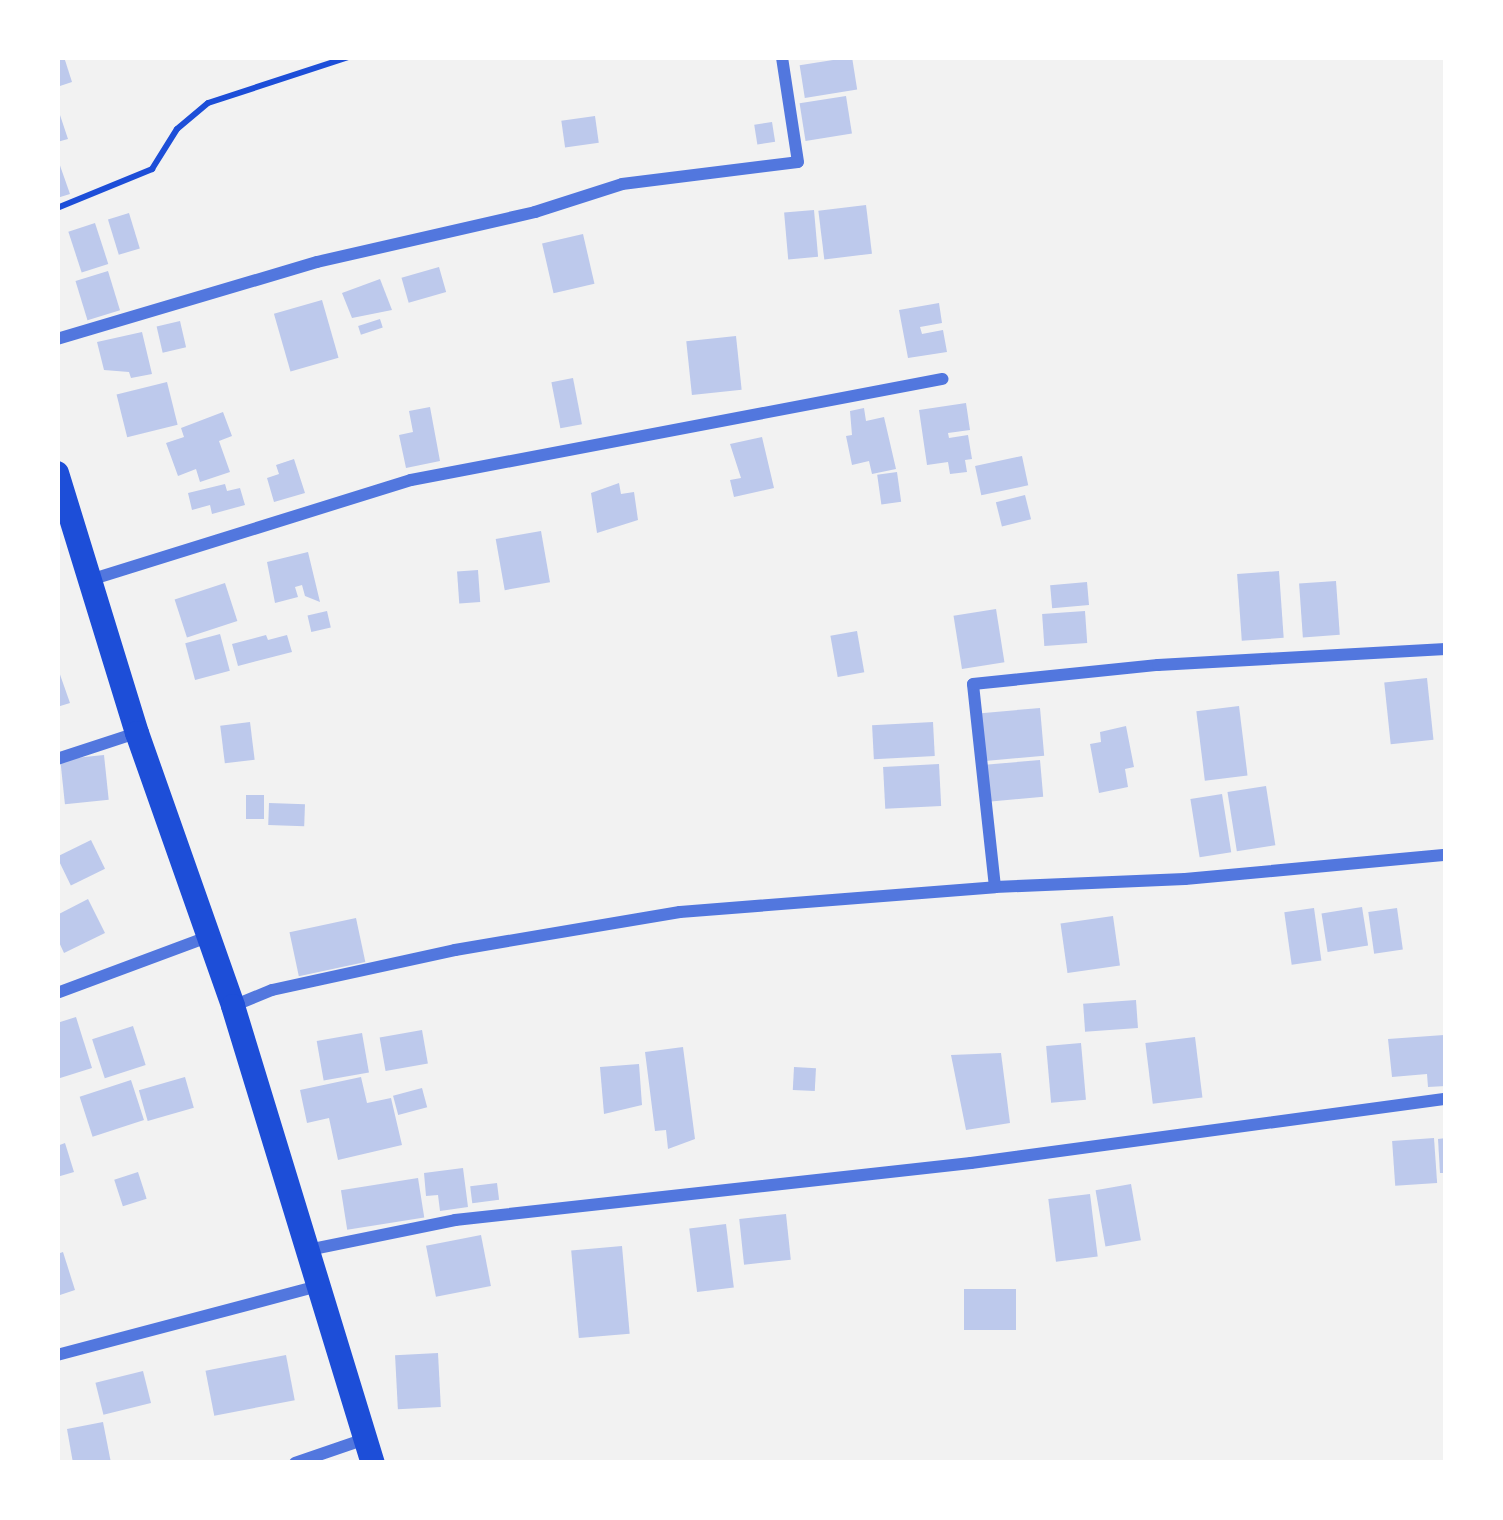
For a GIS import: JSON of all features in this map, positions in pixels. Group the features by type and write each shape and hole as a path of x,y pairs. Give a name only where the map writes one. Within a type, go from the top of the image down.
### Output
{"main road":[{"path":"57,474 93,578 137,733 205,938 233,1006 370,1451"}],"street":[{"path":"57,339 317,262 535,212 622,184 798,162 782,57"},
{"path":"93,578 411,480 943,379"},
{"path":"995,887 973,684 1159,665 1446,649"},
{"path":"57,759 137,733"},
{"path":"233,1006 272,990 455,950 680,912 995,887 1169,880 1446,855"},
{"path":"57,992 205,938"},
{"path":"307,1250 455,1220 971,1163 1446,1099"},
{"path":"57,1355 319,1286"},
{"path":"295,1463 370,1451"}],"path":[{"path":"57,208 152,169 177,129 208,103 349,57"}],"building":[{"path":"57,57 64,57 72,82 57,87"},
{"path":"852,57 857,90 805,98 800,65"},
{"path":"846,96 852,134 806,141 800,103"},
{"path":"57,106 68,139 57,142"},
{"path":"595,116 599,143 565,147 561,121"},
{"path":"772,122 775,142 757,145 754,125"},
{"path":"57,157 70,194 57,198"},
{"path":"866,205 872,254 824,259 818,211"},
{"path":"814,210 818,257 788,259 784,213"},
{"path":"129,213 140,248 119,255 108,219"},
{"path":"95,223 108,264 82,273 68,232"},
{"path":"583,234 594,284 554,293 542,243"},
{"path":"439,267 446,292 409,303 402,278"},
{"path":"108,271 120,310 87,320 75,281"},
{"path":"380,279 392,310 352,318 342,293"},
{"path":"322,300 339,358 290,371 274,314"},
{"path":"939,303 942,323 920,327 922,334 943,330 947,352 908,358 899,310"},
{"path":"380,319 383,328 361,335 358,326"},
{"path":"180,321 186,347 163,353 157,326"},
{"path":"142,332 152,374 131,378 129,372 104,370 97,342"},
{"path":"736,336 742,390 692,395 686,341"},
{"path":"573,378 582,424 560,428 551,382"},
{"path":"167,382 178,425 127,437 117,395"},
{"path":"966,403 970,430 948,433 949,438 968,435 972,459 965,460 967,472 950,474 948,462 927,465 919,410"},
{"path":"430,407 440,461 406,468 399,435 413,432 409,411"},
{"path":"864,408 866,421 884,417 896,469 872,474 869,461 852,465 846,436 852,435 850,411"},
{"path":"223,412 232,436 219,441 230,472 200,482 196,469 178,476 166,443 184,437 181,428"},
{"path":"762,437 774,488 734,497 730,480 741,478 730,444"},
{"path":"1022,456 1028,485 981,495 975,466"},
{"path":"294,459 305,493 274,502 267,478 279,474 276,465"},
{"path":"897,472 901,502 881,504 877,475"},
{"path":"619,483 621,494 634,492 638,520 597,533 591,493"},
{"path":"225,484 227,491 240,488 245,505 212,514 210,505 192,510 188,493"},
{"path":"1025,495 1031,519 1002,527 996,502"},
{"path":"541,531 550,582 505,590 496,539"},
{"path":"308,552 320,602 305,596 302,585 295,587 298,597 275,603 267,562"},
{"path":"478,570 480,602 459,603 457,571"},
{"path":"1279,571 1284,638 1242,641 1237,574"},
{"path":"1336,581 1340,635 1303,637 1299,584"},
{"path":"1087,582 1089,605 1052,608 1050,585"},
{"path":"225,583 237,621 187,637 175,599"},
{"path":"996,609 1004,662 962,669 954,616"},
{"path":"327,611 331,628 311,632 308,615"},
{"path":"1085,611 1087,643 1044,646 1042,614"},
{"path":"857,631 864,672 838,677 830,636"},
{"path":"220,634 230,671 195,680 185,643"},
{"path":"266,635 268,640 287,635 292,652 238,666 232,644"},
{"path":"57,666 70,703 57,707"},
{"path":"1427,678 1433,740 1391,744 1384,682"},
{"path":"1239,706 1248,775 1205,781 1196,711"},
{"path":"1040,708 1044,756 982,761 978,713"},
{"path":"250,722 255,760 225,763 220,726"},
{"path":"933,722 935,756 874,759 872,725"},
{"path":"1126,726 1134,767 1125,769 1128,787 1099,793 1090,744 1101,742 1100,732"},
{"path":"104,755 109,800 65,804 60,760"},
{"path":"1040,760 1043,797 988,802 985,765"},
{"path":"939,764 941,806 885,809 883,767"},
{"path":"1266,786 1275,845 1237,851 1227,792"},
{"path":"1222,794 1231,852 1200,857 1190,799"},
{"path":"246,795 264,795 264,819 246,819"},
{"path":"269,803 305,804 304,826 268,825"},
{"path":"91,840 105,869 71,885 57,857"},
{"path":"88,899 105,933 64,953 57,938 57,915"},
{"path":"1362,907 1368,946 1328,952 1322,913"},
{"path":"1314,908 1321,960 1292,965 1284,912"},
{"path":"1397,908 1403,950 1374,954 1368,912"},
{"path":"1113,916 1120,966 1067,973 1061,923"},
{"path":"356,918 365,962 299,976 289,932"},
{"path":"1136,1000 1138,1028 1085,1032 1083,1004"},
{"path":"76,1017 92,1068 57,1079 57,1023"},
{"path":"133,1026 146,1065 105,1078 92,1039"},
{"path":"422,1030 428,1063 386,1071 380,1037"},
{"path":"362,1033 369,1072 324,1080 317,1041"},
{"path":"1444,1035 1446,1086 1428,1087 1427,1074 1392,1077 1388,1039"},
{"path":"1195,1037 1202,1098 1153,1104 1145,1043"},
{"path":"1081,1043 1086,1100 1051,1103 1046,1046"},
{"path":"683,1047 695,1139 668,1149 666,1130 655,1131 645,1052"},
{"path":"1001,1053 1010,1123 966,1130 951,1055"},
{"path":"639,1064 642,1105 604,1114 600,1067"},
{"path":"794,1067 816,1068 815,1091 793,1090"},
{"path":"185,1077 194,1108 148,1121 139,1090"},
{"path":"361,1077 367,1103 391,1098 402,1145 338,1160 329,1118 307,1123 300,1090"},
{"path":"131,1080 144,1120 93,1137 80,1097"},
{"path":"422,1088 427,1107 398,1115 393,1096"},
{"path":"1434,1138 1437,1183 1395,1186 1392,1141"},
{"path":"1446,1138 1446,1173 1440,1173 1438,1139"},
{"path":"65,1143 74,1172 57,1177 57,1146"},
{"path":"463,1168 468,1207 440,1211 438,1195 426,1196 424,1173"},
{"path":"138,1172 147,1199 123,1206 114,1180"},
{"path":"418,1178 424,1218 347,1230 341,1190"},
{"path":"497,1183 499,1200 472,1203 470,1186"},
{"path":"1131,1184 1141,1240 1105,1246 1096,1190"},
{"path":"1090,1194 1098,1257 1056,1262 1048,1199"},
{"path":"786,1214 791,1260 744,1265 739,1219"},
{"path":"726,1224 734,1288 697,1292 689,1229"},
{"path":"481,1235 491,1286 436,1297 426,1246"},
{"path":"622,1246 630,1334 579,1338 571,1250"},
{"path":"63,1252 75,1290 57,1296 57,1254"},
{"path":"964,1289 1016,1289 1016,1330 964,1330"},
{"path":"438,1353 441,1407 398,1409 395,1355"},
{"path":"286,1355 295,1400 214,1416 206,1371"},
{"path":"143,1371 151,1403 103,1415 95,1383"},
{"path":"103,1422 111,1463 73,1463 67,1429"}]}
